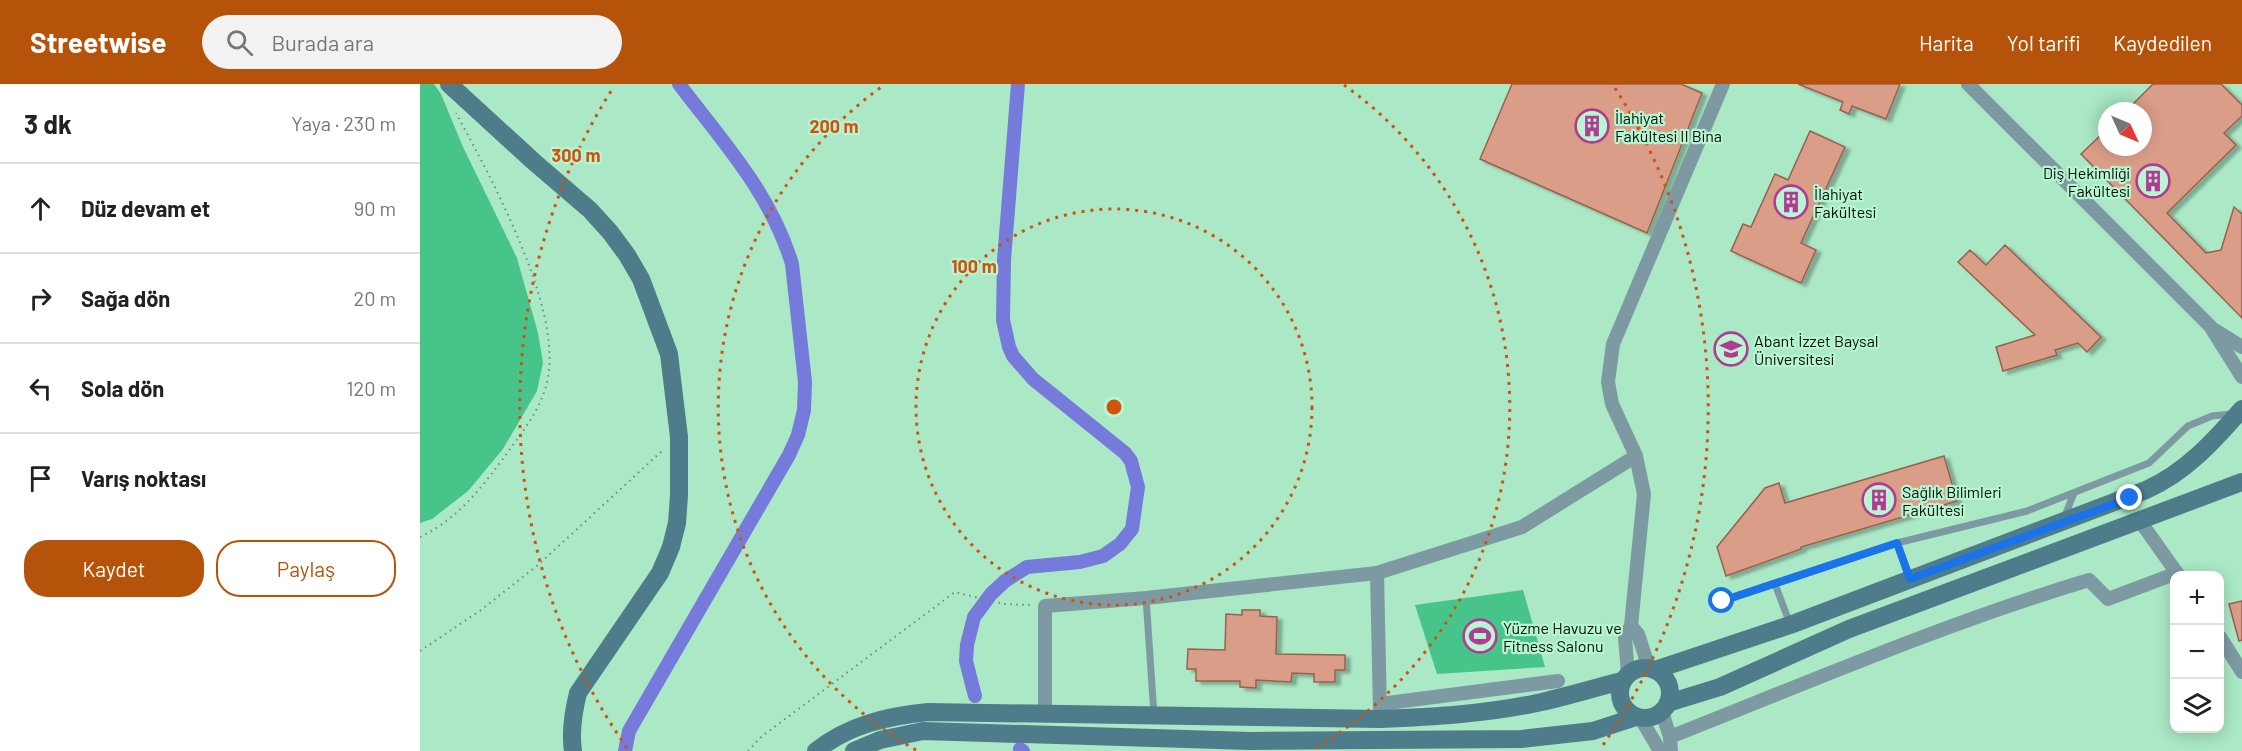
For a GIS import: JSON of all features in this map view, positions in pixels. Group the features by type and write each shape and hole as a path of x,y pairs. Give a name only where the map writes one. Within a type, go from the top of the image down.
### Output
{"main road":[{"path":"458,87 475,108 590,210 627,255 640,279 669,354 679,437 677,523 671,547 660,573 578,693 571,736 573,751"},
{"path":"1639,718 1627,712 1622,706 1619,689 1625,678 1635,670 1652,669 1790,625 2130,498 2164,482 2196,457 2240,411"},
{"path":"854,751 880,740 923,731 1250,741 1521,739 1593,731 1639,718 1650,719 1665,707 1720,687 1849,629 2242,482"},
{"path":"1652,669 1666,679 1670,687 1665,707"},
{"path":"816,751 847,732 882,718 903,714 928,712 1154,715 1380,712 1442,716 1536,703 1625,678"}],"street":[{"path":"1625,678 1625,637 1631,626 1644,494 1636,456 1612,404 1608,382 1613,344 1723,84"},
{"path":"1968,84 2210,326 2242,377"},
{"path":"2210,326 2242,346"},
{"path":"1045,713 1045,606 1146,598 1377,573 1522,527 1636,456"},
{"path":"2140,520 2176,571"},
{"path":"1377,573 1380,712 1558,681"},
{"path":"1670,736 1969,619 2051,592 2089,580 2108,599 2170,577"},
{"path":"1631,626 1638,634 1652,669"},
{"path":"2224,643 2242,672"},
{"path":"1665,707 1671,751"},
{"path":"1639,718 1654,748"}],"lane":[{"path":"1722,601 1897,543 2027,511 2149,463 2188,426 2212,416 2240,411"},
{"path":"2063,522 2074,493"},
{"path":"1897,543 1910,579"},
{"path":"1775,584 1790,625"},
{"path":"1146,598 1154,715"}],"path":[{"path":"420,537 437,529 461,510 482,486 541,400 548,378 550,357 547,328 531,272 492,180 454,108 458,87"},
{"path":"420,651 452,632 524,577 679,437"},
{"path":"748,751 761,737 957,592 1004,604 1045,606"}],"green space":[{"path":"420,84 434,84 441,94 463,147 517,258 538,333 543,363 537,391 503,449 468,491 432,519 420,523"},
{"name":"Yüzme Havuzu ve Fitness Salonu","path":"1523,590 1545,667 1437,674 1415,605"}],"building":[{"name":"İlahiyat Fakültesi II Bina","path":"1512,84 1681,84 1702,93 1647,233 1480,159"},
{"path":"1798,84 1900,84 1886,119 1852,106 1849,114 1840,110 1843,102"},
{"name":"Diş Hekimliği Fakültesi","path":"2153,84 2221,84 2242,105 2242,116 2224,133 2236,145 2167,213 2206,253 2221,250 2234,207 2242,214 2242,318 2081,154 2098,138 2098,156 2152,156 2152,102 2135,102"},
{"name":"İlahiyat Fakültesi","path":"1810,131 1845,147 1801,243 1816,250 1801,283 1731,251 1743,224 1751,227 1775,174 1788,180"},
{"path":"2005,245 2101,337 2087,352 2078,343 2055,350 2057,355 2003,371 1996,347 2035,335 1958,262 1970,250 1986,265"},
{"path":"1944,456 1957,501 1801,547 1801,549 1726,576 1717,547 1765,488 1779,483 1785,503"},
{"path":"2242,601 2242,640 2239,641 2229,604"},
{"path":"1242,610 1260,610 1260,616 1277,617 1276,654 1345,655 1345,670 1335,670 1335,682 1314,682 1314,674 1292,673 1291,682 1256,680 1256,688 1240,687 1240,681 1196,681 1196,669 1187,669 1188,649 1225,650 1226,614 1242,615"}],"waterway":[{"path":"625,751 629,731 789,455 798,435 804,410 805,382 792,264 783,238 744,169 679,84"},
{"path":"975,696 966,661 967,645 974,617 991,594 1005,581 1027,567 1080,562 1103,556 1120,544 1132,529 1138,487 1131,461 1125,453 1033,379 1013,356 1009,347 1003,320 1004,260 1018,84"}],"place":[{"name":"İlahiyat Fakültesi II Bina","path":"1592,126"},
{"name":"Diş Hekimliği Fakültesi","path":"2153,181"},
{"name":"İlahiyat Fakültesi","path":"1791,202"},
{"name":"Abant İzzet Baysal Üniversitesi","path":"1731,349"},
{"name":"Sağlık Bilimleri Fakültesi","path":"1879,500"},
{"name":"Yüzme Havuzu ve Fitness Salonu","path":"1480,636"}],"route":[{"path":"1722,601 1897,543 1910,579 2130,498"}]}
